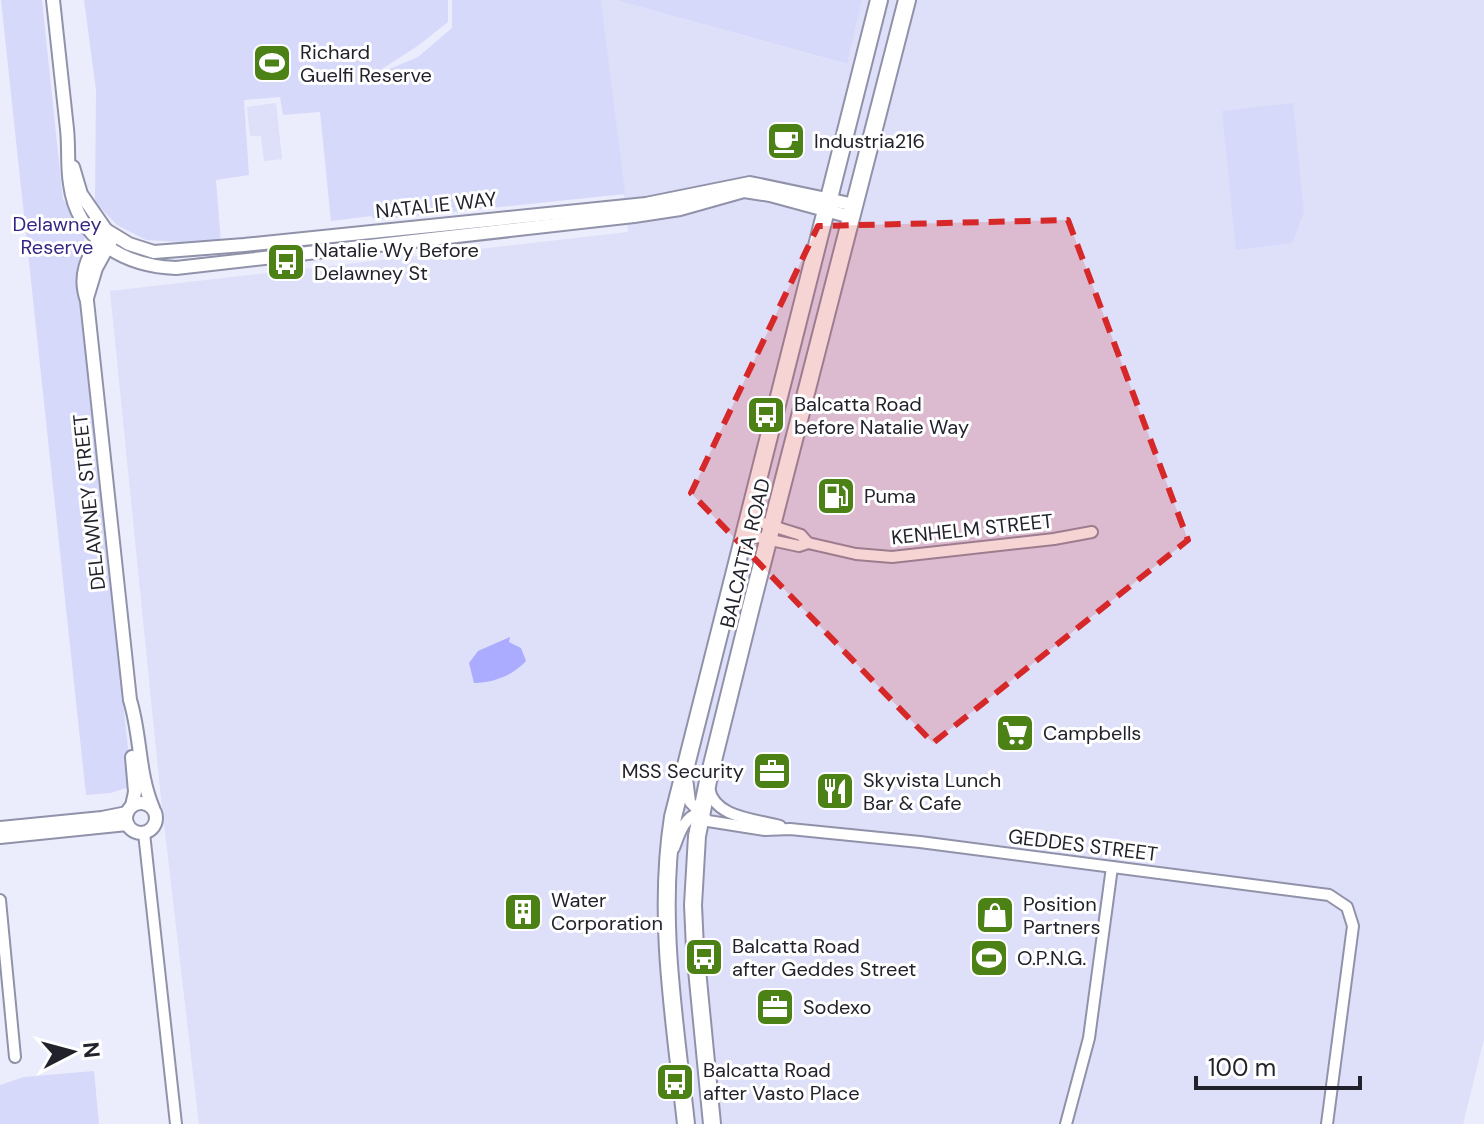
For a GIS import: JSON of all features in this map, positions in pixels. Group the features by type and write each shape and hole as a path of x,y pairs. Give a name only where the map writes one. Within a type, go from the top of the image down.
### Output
{"main road":[{"name":"BALCATTA ROAD","path":"686,1124 668,952 668,864 673,817 879,0"},
{"name":"BALCATTA ROAD","path":"712,1124 695,949 693,895 697,836 708,781 907,0"}],"street":[{"path":"53,0 73,197 82,218 106,239"},
{"name":"NATALIE WAY","path":"106,239 152,266 176,268 634,216 680,209 744,191 853,211"},
{"name":"DELAWNEY STREET","path":"106,239 81,275 87,301 130,700 135,716 142,776 153,808"},
{"name":"KENHELM STREET","path":"745,526 771,533 801,535 808,543 856,554 892,557 1092,532"},
{"name":"KENHELM STREET","path":"745,526 771,533"},
{"name":"DELAWNEY STREET","path":"129,814 135,792 128,715 130,700"},
{"path":"687,757 690,802 702,816"},
{"path":"708,781 711,799 719,809"},
{"path":"0,837 129,814 145,803 153,808 155,824 144,833"},
{"name":"GEDDES STREET","path":"702,816 719,809 790,829"},
{"path":"0,828 129,814"},
{"path":"129,814 132,830 144,833"},
{"path":"668,864 682,827 692,815 702,816"},
{"name":"GEDDES STREET","path":"702,816 765,830 790,829 920,842 1329,895 1347,907 1353,926 1327,1124"},
{"path":"144,833 176,1124"},
{"path":"1066,1124 1089,1038 1112,867"},
{"path":"0,900 15,1057"}],"highlighted area":[{"path":"1068,220 1188,540 933,743 691,493 818,226"}],"shaded area":[{"path":"601,0 615,0 846,64 862,0 1484,0 1484,1039 1463,1124 199,1124 160,789 110,291 628,232"},
{"path":"276,103 282,159 264,161 261,136 250,136 247,107"}],"green space":[{"name":"Delawney Reserve","path":"1,0 42,0 63,200 78,215 84,230 77,267 132,786 111,793 86,795"},
{"path":"84,0 448,0 448,22 368,78 418,57 452,28 452,0 601,0 625,194 375,220 371,216 331,221 320,112 283,115 280,97 244,100 249,175 216,180 221,244 146,240 117,225 95,202 96,90"},
{"path":"615,0 862,0 847,64"},
{"path":"1293,103 1304,213 1292,243 1236,250 1222,111"},
{"path":"94,1071 99,1124 0,1124 0,1085 24,1077"}],"water":[{"path":"510,637 509,642 521,648 526,661 503,677 474,683 469,663 478,651"}],"place":[{"name":"Richard Guelfi Reserve","path":"272,63"},
{"name":"Industria216","path":"786,141"},
{"name":"Natalie Wy Before Delawney St","path":"286,262"},
{"name":"Balcatta Road before Natalie Way","path":"766,415"},
{"name":"Puma","path":"836,496"},
{"name":"Campbells","path":"1015,733"},
{"name":"MSS Security","path":"772,771"},
{"name":"Skyvista Lunch Bar & Cafe","path":"835,791"},
{"name":"Water Corporation","path":"523,912"},
{"name":"Position Partners","path":"995,915"},
{"name":"Balcatta Road after Geddes Street","path":"704,957"},
{"name":"O.P.N.G.","path":"989,958"},
{"name":"Sodexo","path":"775,1007"},
{"name":"Balcatta Road after Vasto Place","path":"675,1082"}]}
